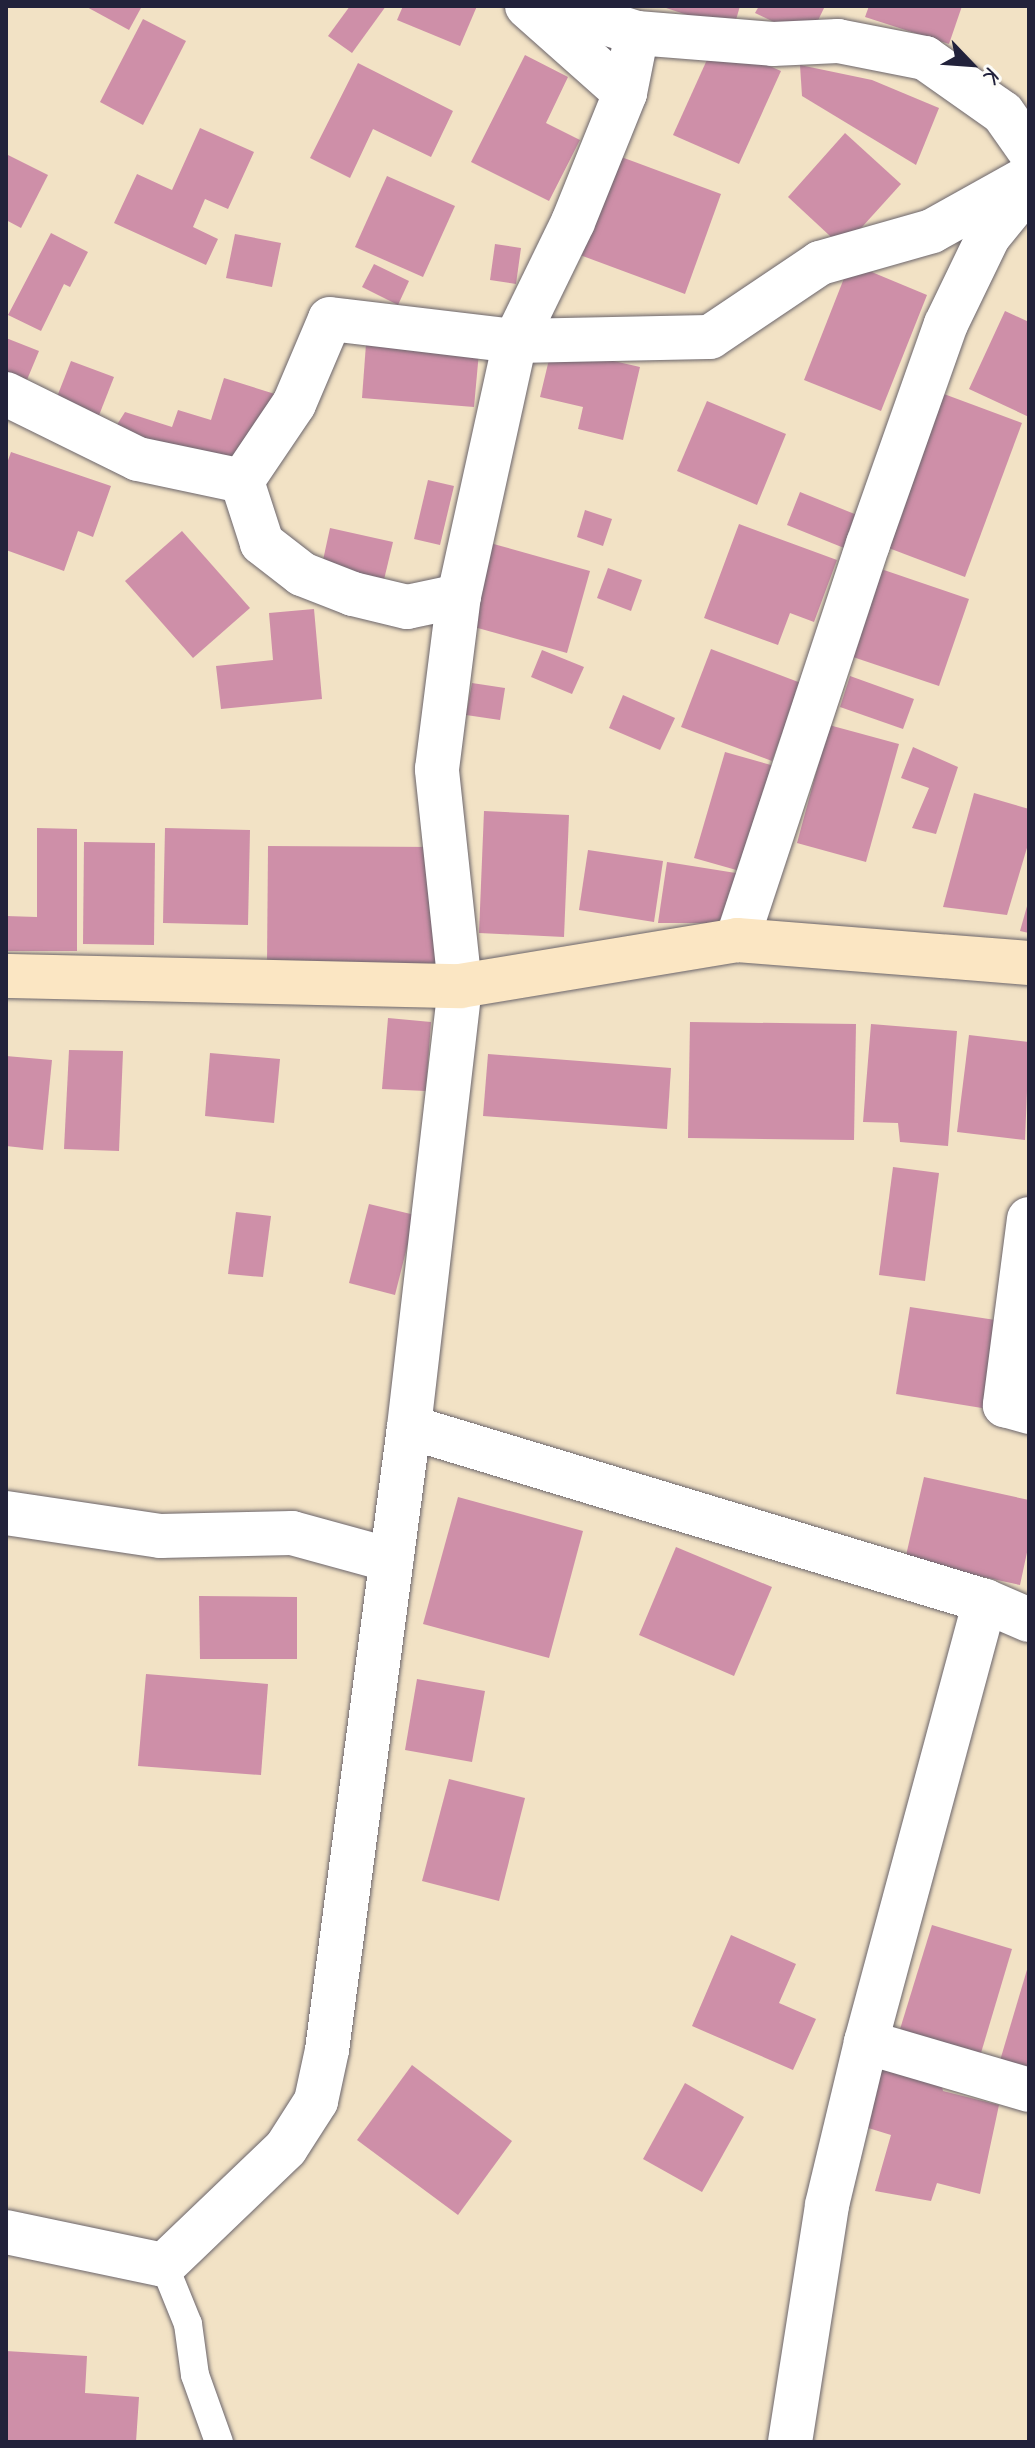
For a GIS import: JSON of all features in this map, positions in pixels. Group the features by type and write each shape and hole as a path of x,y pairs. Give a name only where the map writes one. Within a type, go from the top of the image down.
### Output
{"street":[{"path":"527,6 625,93"},
{"path":"551,6 637,33 773,44 838,41 925,58 1003,113 1029,150"},
{"path":"6,2232 164,2265 286,2148 316,2101 327,2050 409,1427 460,986 437,769 459,596 515,341 573,222 625,93 637,33"},
{"path":"242,481 294,404 330,319 515,341 710,337 820,263 932,231 1029,177"},
{"path":"737,940 868,544 946,324 988,237 1029,187"},
{"path":"6,394 138,459 242,481"},
{"path":"242,481 262,543 302,574 353,594 407,607 459,596"},
{"path":"6,976 460,986 737,940 1029,963"},
{"path":"1029,1219 1005,1405 1029,1412"},
{"path":"409,1427 985,1601 1029,1620"},
{"path":"6,1513 160,1536 292,1533 391,1560"},
{"path":"790,2442 827,2205 866,2042 985,1601"},
{"path":"866,2042 1029,2090"}],"lane":[{"path":"164,2265 188,2324 195,2375 219,2442"}],"building":[{"path":"85,6 142,6 129,30"},
{"path":"350,6 386,6 352,53 328,36"},
{"path":"403,6 477,6 460,46 397,20"},
{"path":"660,6 740,6 733,30"},
{"path":"759,6 825,6 809,39 755,13"},
{"path":"869,6 962,6 949,44 865,17"},
{"path":"143,19 186,41 143,125 100,102"},
{"path":"715,42 781,71 739,164 673,135"},
{"path":"525,55 568,77 546,123 580,140 549,201 471,162"},
{"path":"358,63 453,111 431,157 373,129 350,178 310,158"},
{"path":"800,65 872,80 939,108 916,165 802,96"},
{"path":"200,128 254,152 228,209 205,199 193,227 218,239 206,265 114,223 137,174 172,190"},
{"path":"845,133 901,184 843,248 788,197"},
{"path":"6,154 48,175 21,228 6,220"},
{"path":"616,155 721,194 685,294 580,255"},
{"path":"387,176 455,206 423,277 355,247"},
{"path":"51,233 88,252 70,287 64,284 41,331 8,315"},
{"path":"235,234 281,243 272,287 226,278"},
{"path":"495,244 521,248 516,284 490,280"},
{"path":"850,263 927,295 881,411 804,380"},
{"path":"374,264 409,281 398,305 362,287"},
{"path":"1005,311 1029,322 1029,417 969,389"},
{"path":"6,338 39,351 24,387 6,380"},
{"path":"366,344 479,352 474,407 362,398"},
{"path":"552,347 640,367 623,440 578,429 583,407 540,397"},
{"path":"71,361 114,377 96,423 53,407"},
{"path":"224,378 278,395 233,466 111,434 125,412 172,427 178,410 211,420"},
{"path":"944,394 1022,423 965,577 886,547"},
{"path":"707,401 786,434 757,505 677,471"},
{"path":"11,452 111,486 93,537 78,531 64,571 6,550 6,466"},
{"path":"428,480 454,486 440,545 414,539"},
{"path":"800,492 862,517 849,550 787,525"},
{"path":"585,510 612,519 603,546 577,537"},
{"path":"739,524 837,560 814,622 790,613 778,645 704,618"},
{"path":"330,528 393,542 382,588 320,574"},
{"path":"182,531 250,608 193,658 125,581"},
{"path":"490,543 590,571 567,653 467,625"},
{"path":"608,568 642,580 631,611 597,598"},
{"path":"881,569 969,599 939,686 850,656"},
{"path":"314,609 322,699 221,709 216,666 273,660 269,613"},
{"path":"711,649 801,683 772,761 681,727"},
{"path":"542,650 584,667 572,694 531,677"},
{"path":"850,676 914,699 903,729 840,707"},
{"path":"472,683 505,688 500,720 466,715"},
{"path":"623,695 675,718 660,750 609,728"},
{"path":"829,725 899,744 866,862 797,843"},
{"path":"913,747 958,767 936,834 912,828 929,788 901,778"},
{"path":"725,752 785,769 754,875 694,858"},
{"path":"974,793 1029,809 1029,841 1007,915 943,907"},
{"path":"484,811 569,815 564,937 479,933"},
{"path":"37,828 77,829 77,951 6,951 6,916 37,917"},
{"path":"165,828 250,830 248,925 163,923"},
{"path":"84,842 155,843 154,945 83,944"},
{"path":"268,846 437,847 437,964 267,964"},
{"path":"588,850 663,861 654,922 579,910"},
{"path":"667,862 742,874 727,923 658,923"},
{"path":"1029,899 1029,933 1020,931"},
{"path":"388,1018 431,1022 426,1091 382,1089"},
{"path":"690,1022 856,1024 854,1140 688,1138"},
{"path":"871,1024 957,1031 948,1146 900,1142 898,1123 863,1122"},
{"path":"969,1035 1029,1042 1025,1140 957,1132"},
{"path":"69,1050 123,1051 119,1151 64,1149"},
{"path":"210,1053 280,1059 274,1123 205,1116"},
{"path":"488,1054 671,1068 667,1129 483,1116"},
{"path":"6,1056 52,1060 43,1150 6,1146"},
{"path":"893,1167 939,1173 925,1281 879,1275"},
{"path":"369,1204 415,1215 395,1295 349,1283"},
{"path":"236,1212 271,1216 263,1277 228,1274"},
{"path":"910,1307 1002,1321 988,1409 896,1394"},
{"path":"924,1477 1029,1500 1029,1543 1020,1585 905,1560"},
{"path":"458,1497 583,1531 549,1658 423,1624"},
{"path":"676,1547 772,1587 734,1676 639,1635"},
{"path":"199,1596 297,1597 297,1659 200,1659"},
{"path":"146,1674 268,1684 261,1775 138,1766"},
{"path":"417,1679 485,1691 472,1762 405,1750"},
{"path":"449,1779 525,1798 499,1901 422,1881"},
{"path":"932,1925 1012,1949 978,2063 897,2039"},
{"path":"731,1935 796,1964 779,2003 816,2019 793,2070 692,2026"},
{"path":"1029,1963 1029,2072 999,2064"},
{"path":"886,2056 941,2083 943,2091 999,2105 980,2194 937,2183 931,2201 875,2191 891,2135 865,2127"},
{"path":"412,2065 512,2141 458,2215 357,2140"},
{"path":"685,2083 744,2117 702,2192 643,2159"},
{"path":"6,2351 87,2356 85,2393 139,2397 136,2442 6,2442"}]}
